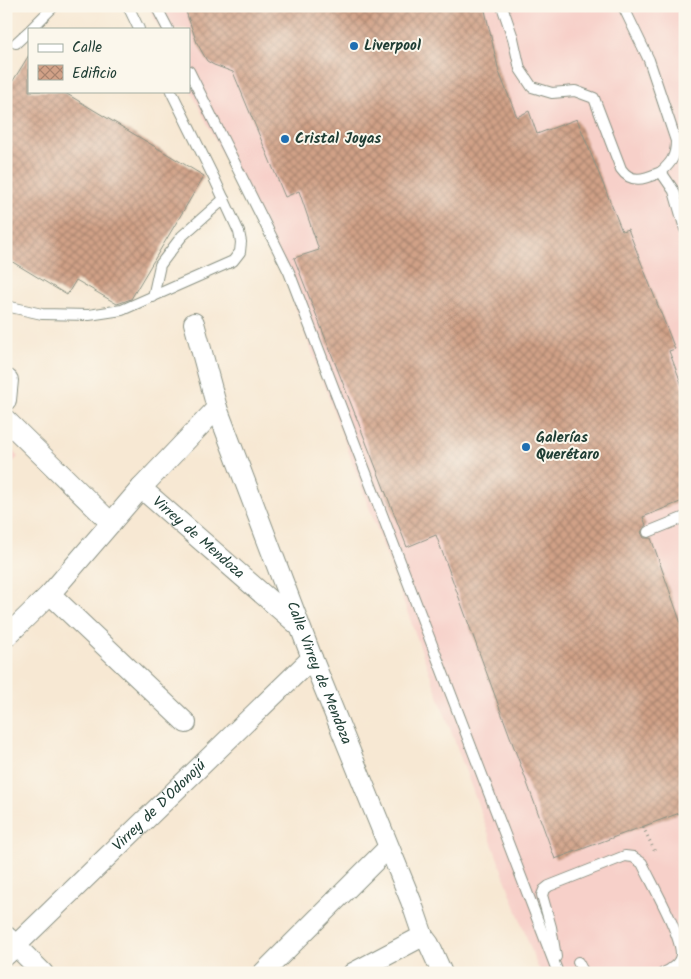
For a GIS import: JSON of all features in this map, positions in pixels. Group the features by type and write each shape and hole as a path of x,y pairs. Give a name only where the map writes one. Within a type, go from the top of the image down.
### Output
{"street":[{"name":"Calle Virrey de Mendoza","path":"194,323 217,408 312,658 411,901 423,936 429,944 442,973"},
{"path":"6,400 8,380"},
{"path":"6,637 50,594 141,488 217,408"},
{"path":"6,420 111,523"},
{"name":"Virrey de Mendoza","path":"141,488 301,627"},
{"path":"50,594 186,723"},
{"name":"Virrey de D'Odonojú","path":"9,945 312,658"},
{"path":"263,973 388,848"},
{"path":"353,973 423,936"},
{"path":"9,945 43,973"}],"lane":[{"path":"32,28 54,6"},
{"path":"128,6 139,28"},
{"path":"156,6 167,28"},
{"path":"502,6 513,38 520,69 532,87 552,93 575,91 594,98 621,169 626,176 633,179 643,179 661,172 673,161 676,152 676,141 649,60 623,6"},
{"path":"681,6 685,10"},
{"path":"16,44 28,32"},
{"path":"190,73 289,272 558,973"},
{"path":"6,306 42,314 90,315 122,310 233,260 240,252 241,242 238,232 224,199 171,92"},
{"path":"661,172 674,191 685,229"},
{"path":"153,297 160,265 182,236 224,199"},
{"path":"648,532 685,517"},
{"path":"558,973 551,927 542,895 544,890 549,886 625,856 642,863 678,940 681,955 676,966 663,973"},
{"path":"578,962 584,973"}],"shaded area":[{"name":"Galerías Querétaro","path":"148,6 675,6 685,25 685,973 543,973 537,966 285,278 190,89 190,28 159,28"},
{"path":"6,444 18,457 6,469"}],"building":[{"name":"Galerías Querétaro","path":"184,6 484,6 499,72 517,117 529,111 537,134 577,119 622,231 628,229 675,349 669,351 685,393 685,500 643,517 646,525 641,532 644,538 651,538 685,635 685,811 555,859 436,535 407,547 294,258 319,250 299,191 285,197 233,72 207,61 197,43"},
{"path":"28,57 28,92 64,92 204,176 131,299 117,304 76,280 67,295 6,258 6,92"}],"place":[{"name":"Liverpool","path":"354,46"},
{"name":"Cristal Joyas","path":"285,139"},
{"name":"Galerías Querétaro","path":"526,447"}]}
